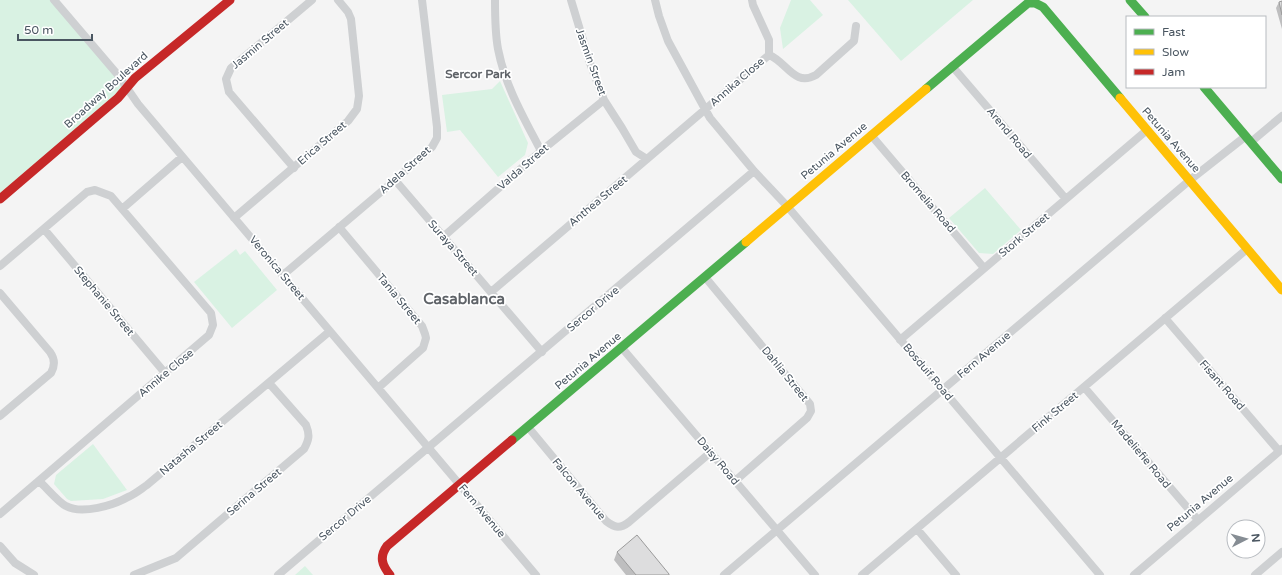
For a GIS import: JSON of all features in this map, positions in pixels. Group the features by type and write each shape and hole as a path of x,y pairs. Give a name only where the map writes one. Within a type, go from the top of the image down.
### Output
{"street":[{"name":"Veronica Street","path":"54,0 118,75 138,104 182,157 428,448"},
{"name":"Broadway Boulevard","path":"0,199 118,98 135,78 230,0"},
{"name":"Jasmin Street","path":"294,168 229,92 226,79 231,68 312,0"},
{"name":"Erica Street","path":"234,218 353,116 359,96 351,19 348,12 338,0"},
{"name":"Adela Street","path":"283,275 432,147 437,133 422,0"},
{"path":"495,0 497,42 504,72 516,103 541,151"},
{"name":"Jasmin Street","path":"571,0 590,64 604,100 636,152 647,159"},
{"path":"655,0 668,41 710,118 754,171"},
{"name":"Annika Close","path":"752,0 768,40 769,55"},
{"path":"1130,0 1144,16"},
{"name":"Petunia Avenue","path":"390,575 384,568 382,562 382,555 387,546 1028,3 1035,3 1043,7 1282,290"},
{"name":"Annika Close","path":"769,55 777,58 796,76 803,78 812,77 854,41 856,26"},
{"name":"Annika Close","path":"705,109 769,55"},
{"name":"Arend Road","path":"952,66 1066,200"},
{"path":"1205,88 1282,179"},
{"name":"Valda Street","path":"443,237 541,151 604,100"},
{"name":"Anthea Street","path":"491,292 705,109"},
{"name":"Fern Avenue","path":"724,575 1190,180 1282,116"},
{"name":"Stork Street","path":"900,340 1147,130"},
{"name":"Bromelia Road","path":"871,136 984,268"},
{"path":"122,209 182,157"},
{"name":"Bosduif Road","path":"754,171 787,206 1100,575"},
{"name":"Sercor Drive","path":"278,575 754,171"},
{"name":"Suraya Street","path":"395,180 542,352"},
{"name":"Annike Close","path":"0,266 87,192 95,190 111,196 212,317 213,325 209,336 0,514"},
{"name":"Tania Street","path":"339,227 422,326 425,334 425,343 420,351 378,388"},
{"name":"Stephanie Street","path":"44,229 165,373"},
{"name":"Fink Street","path":"862,575 1247,249"},
{"name":"Dahlia Street","path":"705,277 810,404 811,412 807,418 735,481"},
{"path":"0,293 50,352 54,363 51,373 2,412"},
{"name":"Fisant Road","path":"1165,318 1281,450"},
{"name":"Natasha Street","path":"39,481 66,506 76,509 109,505 128,497 147,486 330,331"},
{"name":"Daisy Road","path":"622,348 815,575"},
{"name":"Serina Street","path":"134,575 176,558 304,449 308,441 309,433 306,425 269,383"},
{"name":"Madeliefie Road","path":"1084,387 1198,520"},
{"name":"Falcon Avenue","path":"528,427 606,521 616,527 624,527 711,452"},
{"name":"Fern Avenue","path":"428,448 536,575"},
{"name":"Petunia Avenue","path":"1134,575 1281,450"},
{"path":"917,528 956,575"},
{"path":"0,546 15,563 34,575"},
{"path":"1255,575 1282,552"}],"green space":[{"path":"0,0 52,0 127,87 0,198"},
{"path":"791,0 810,0 823,15 783,49 780,28"},
{"path":"848,0 973,0 901,61"},
{"path":"500,81 528,143 525,155 498,177 460,130 447,132 442,95 492,89"},
{"path":"985,188 1021,230 993,254 979,253 949,218"},
{"path":"236,249 240,255 245,251 277,290 232,328 194,282"},
{"path":"93,444 127,490 103,499 71,501 67,499 54,484 56,475"},
{"path":"305,566 313,575 295,575"}],"building":[{"path":"1282,1 1282,15 1279,2"},
{"path":"637,535 669,575 636,575 617,552"}],"traffic: fast":[{"path":"1130,0 1144,16"},
{"path":"926,89 1028,3 1035,3 1043,7 1120,98"},
{"path":"1205,88 1282,179"},
{"path":"512,440 746,242"}],"traffic: slow":[{"path":"746,242 926,89"},
{"path":"1120,98 1282,290"}],"traffic: jam":[{"path":"0,199 118,98 135,78 230,0"},
{"path":"390,575 382,561 382,557 387,546 512,440"}],"district":[{"name":"Sercor Park","path":"478,74"},
{"name":"Casablanca","path":"464,299"}]}
